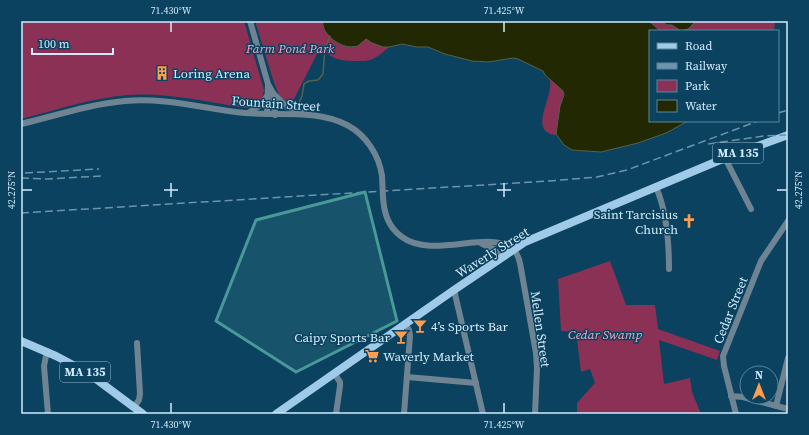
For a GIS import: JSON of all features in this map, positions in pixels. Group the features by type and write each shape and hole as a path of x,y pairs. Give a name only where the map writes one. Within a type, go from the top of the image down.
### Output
{"main road":[{"name":"Waverly Street","path":"276,414 454,290 530,240 725,158 787,137"},
{"name":"MA 135","path":"21,341 47,352 88,373 143,414"}],"street":[{"path":"250,21 268,84 275,115"},
{"path":"248,113 262,105 270,93"},
{"path":"267,114 270,93"},
{"path":"270,93 287,107 315,116"},
{"name":"Fountain Street","path":"21,124 93,106 134,100 164,101 248,113 315,116 337,121 348,126 359,134 375,154 382,176 384,209 389,223 400,236 411,242 429,246 499,243 514,250"},
{"path":"725,158 751,209"},
{"path":"656,187 665,220 669,269"},
{"name":"Cedar Street","path":"736,414 723,363 724,354 761,261 788,221"},
{"path":"478,243 492,248 501,258"},
{"name":"Mellen Street","path":"514,250 518,255 520,263 536,353 535,414"},
{"path":"454,290 483,414"},
{"path":"404,414 410,336 409,330 405,324"},
{"path":"134,407 140,394 136,343"},
{"path":"47,352 44,366 48,414"},
{"path":"776,406 788,358"},
{"path":"334,373 340,382 336,414"},
{"path":"407,377 476,383"},
{"path":"731,396 740,396 788,409"}],"highlighted area":[{"path":"365,192 397,321 296,372 216,321 256,220"}],"green space":[{"path":"21,21 244,21 264,90 262,99 260,103 250,108 246,108 172,96 142,94 128,95 61,108 21,119"},
{"name":"Farm Pond Park","path":"255,21 323,21 323,26 328,35 343,46 353,47 366,39 383,47 389,47 375,58 361,61 346,61 337,59 320,48 291,105 279,95"},
{"path":"649,21 661,21 667,25 672,25 680,30 659,30"},
{"path":"696,21 775,21 774,30 685,30"},
{"path":"549,78 563,91 556,131 557,135 548,133 543,127 544,111 550,85"},
{"name":"Cedar Swamp","path":"610,261 626,305 655,305 658,329 720,351 717,360 659,340 664,384 690,378 692,392 701,414 577,414 577,403 595,383 590,369 581,372 576,332 561,331 558,279"}],"water":[{"path":"323,21 649,21 659,30 649,30 649,122 686,122 666,133 638,143 601,152 572,150 564,145 556,134 560,106 564,95 563,91 545,75 543,71 513,58 488,62 472,61 445,54 428,47 417,47 402,44 383,47 366,39 358,46 345,46 337,42 326,33"},
{"path":"661,21 696,21 688,29 684,30 680,30 672,25 667,25"}],"waterway":[{"path":"299,103 304,84 309,81 318,80 323,74 325,48 330,36"}],"railway":[{"path":"779,113 788,110"},
{"path":"21,213 597,177 627,170 755,122"},
{"path":"708,144 764,136 788,135"},
{"path":"25,173 99,169"},
{"path":"21,178 47,179 101,176"}],"place":[{"name":"Loring Arena","path":"162,73"},
{"name":"Saint Tarcisius Church","path":"689,221"},
{"name":"4’s Sports Bar","path":"420,326"},
{"name":"Caipy Sports Bar","path":"401,337"},
{"name":"Waverly Market","path":"372,356"}]}
